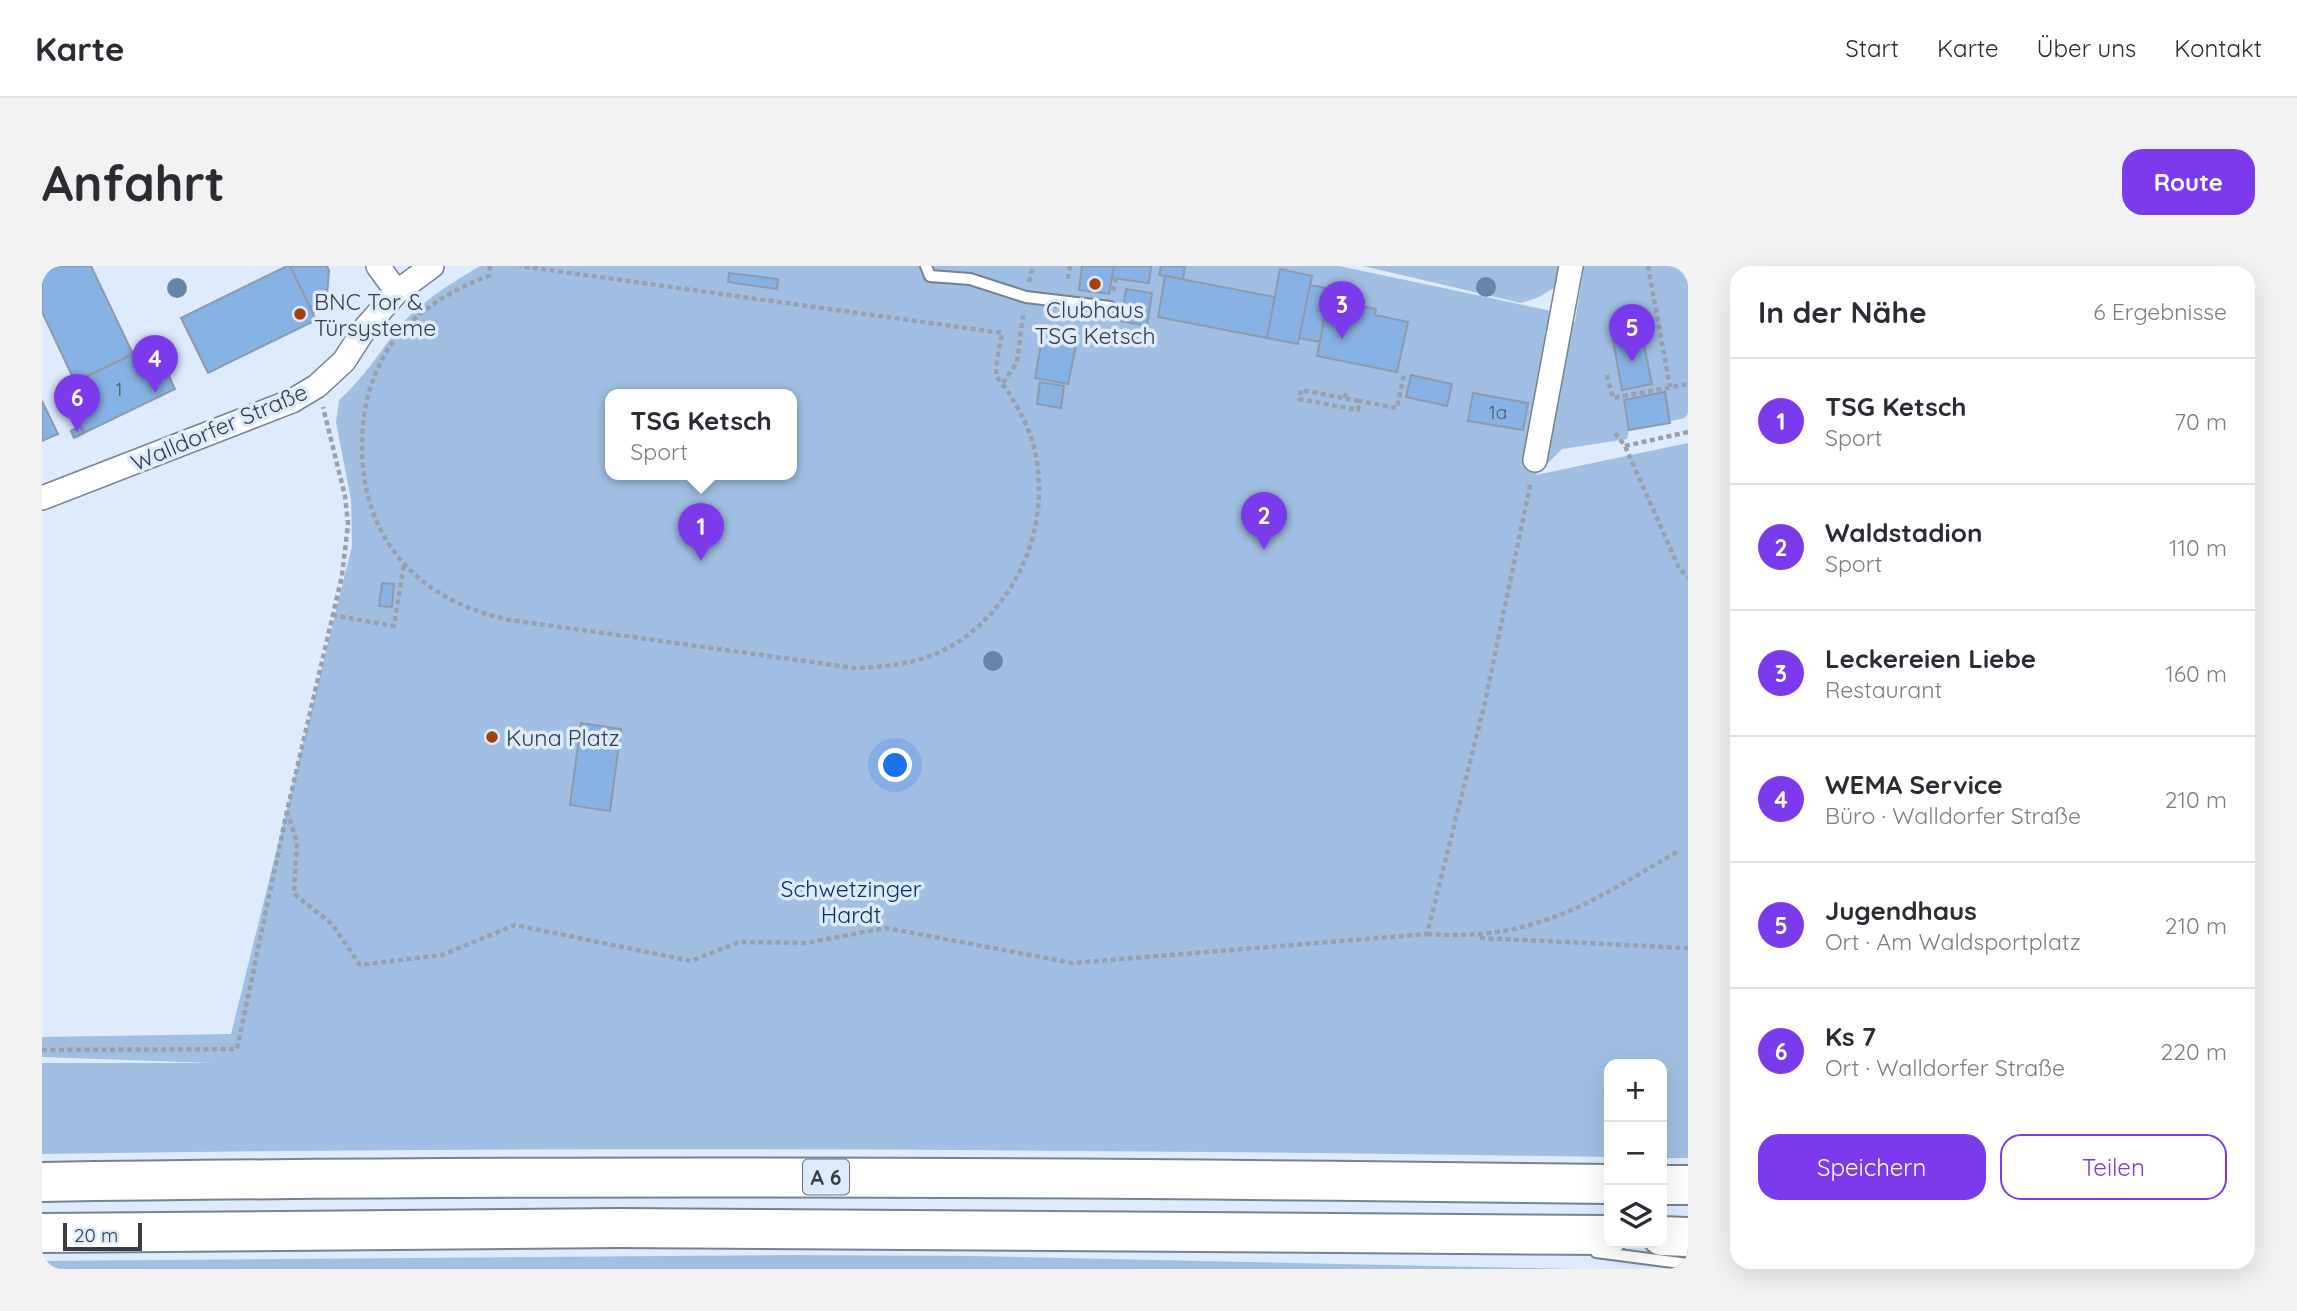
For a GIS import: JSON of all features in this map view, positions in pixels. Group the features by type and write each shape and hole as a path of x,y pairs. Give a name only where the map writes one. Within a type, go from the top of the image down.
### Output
{"highway":[{"name":"A 6","path":"42,1182 920,1177 1604,1184"},
{"path":"1667,1185 1688,1185"},
{"path":"42,1233 618,1228 1591,1235"},
{"path":"1667,1237 1688,1237"}],"street":[{"path":"378,266 397,292"},
{"name":"Walldorfer Straße","path":"42,498 292,401 317,386 344,361 366,327 397,292 432,266"},
{"path":"1535,460 1570,266"}],"lane":[{"path":"926,266 930,275 970,279 1026,297 1110,307"},
{"path":"1591,1235 1587,1251 1688,1264"}],"path":[{"path":"490,266 489,276 449,295 397,337 372,383 362,440 366,497 385,538 405,563 444,597 483,615 510,620 855,668 885,667 918,660 952,646 1001,603 1020,576 1032,542 1038,486 1034,449 1026,424 997,376 1002,333 520,266"},
{"path":"1068,279 1070,266"},
{"path":"1648,266 1670,387"},
{"path":"1003,383 1017,362 1026,297"},
{"path":"1359,401 1358,410 1299,399 1301,390 1397,408 1404,374"},
{"path":"1607,374 1613,398 1688,384"},
{"path":"42,1050 237,1049 287,811 342,576 348,524 338,460 317,386"},
{"path":"1345,398 1347,390"},
{"path":"1625,446 1688,432"},
{"path":"1615,433 1625,446 1678,568 1688,578"},
{"path":"1427,934 1485,702 1535,460"},
{"path":"332,615 394,626 405,563"},
{"path":"287,811 297,842 294,894 332,924 360,965 442,955 515,925 691,961 739,942 806,943 886,928 1073,963 1427,934 1688,948"},
{"path":"1468,937 1540,925 1589,904 1680,850"}],"green space":[{"name":"Schwetzinger Hardt","path":"480,266 1339,266 1547,310 1575,322 1584,266 1688,266 1688,413 1685,418 1629,430 1627,439 1562,449 1536,475 1688,443 1688,1158 1667,1158 1667,1059 1604,1059 1604,1157 825,1150 42,1154 42,1063 211,1063 42,1057 42,1037 231,1034 352,546 351,500 336,422 339,400 416,310"},
{"path":"1363,266 1561,266 1557,286 1539,297 1521,303"},
{"path":"971,1256 1577,1269 42,1269 42,1261"}],"building":[{"path":"58,266 91,266 133,354 75,382 42,312 42,274"},
{"path":"290,266 316,320 208,373 181,318"},
{"path":"290,266 327,266 329,271 326,307 313,313"},
{"name":"Clubhaus TSG Ketsch","path":"1082,266 1114,266 1109,294 1079,290"},
{"path":"1114,266 1151,266 1149,283 1112,278"},
{"path":"1161,266 1185,266 1183,279 1159,275"},
{"path":"1280,269 1312,276 1298,344 1267,338"},
{"path":"729,273 778,279 777,289 728,282"},
{"path":"1165,276 1275,297 1267,338 1158,317"},
{"path":"1310,285 1348,292 1345,306 1352,307 1351,310 1327,305 1320,342 1299,338"},
{"path":"1126,289 1152,293 1147,326 1121,321"},
{"path":"1353,304 1376,309 1375,315 1408,322 1397,372 1317,356 1327,305 1351,310"},
{"path":"1642,335 1652,384 1622,390 1613,340"},
{"path":"1042,339 1076,345 1068,384 1035,378"},
{"path":"154,344 175,389 84,433 63,388"},
{"path":"1411,375 1452,384 1447,406 1406,397"},
{"path":"1040,382 1064,386 1061,408 1037,404"},
{"path":"1665,392 1670,423 1629,430 1624,400"},
{"path":"1473,393 1528,403 1523,430 1468,421"},
{"path":"42,401 58,434 42,441"},
{"path":"80,426 84,433 74,438 71,431"},
{"path":"382,583 394,584 392,607 379,606"},
{"path":"581,723 621,729 610,811 570,805"}],"place":[{"name":"Clubhaus TSG Ketsch","path":"1095,284"},
{"name":"BNC Tor & Türsysteme","path":"300,314"},
{"name":"Leckereien Liebe","path":"1342,339"},
{"name":"Jugendhaus","path":"1632,362"},
{"name":"WEMA Service","path":"155,393"},
{"name":"Ks 7","path":"77,432"},
{"name":"Waldstadion","path":"1264,550"},
{"name":"TSG Ketsch","path":"701,561"},
{"name":"Kuna Platz","path":"492,737"}]}
